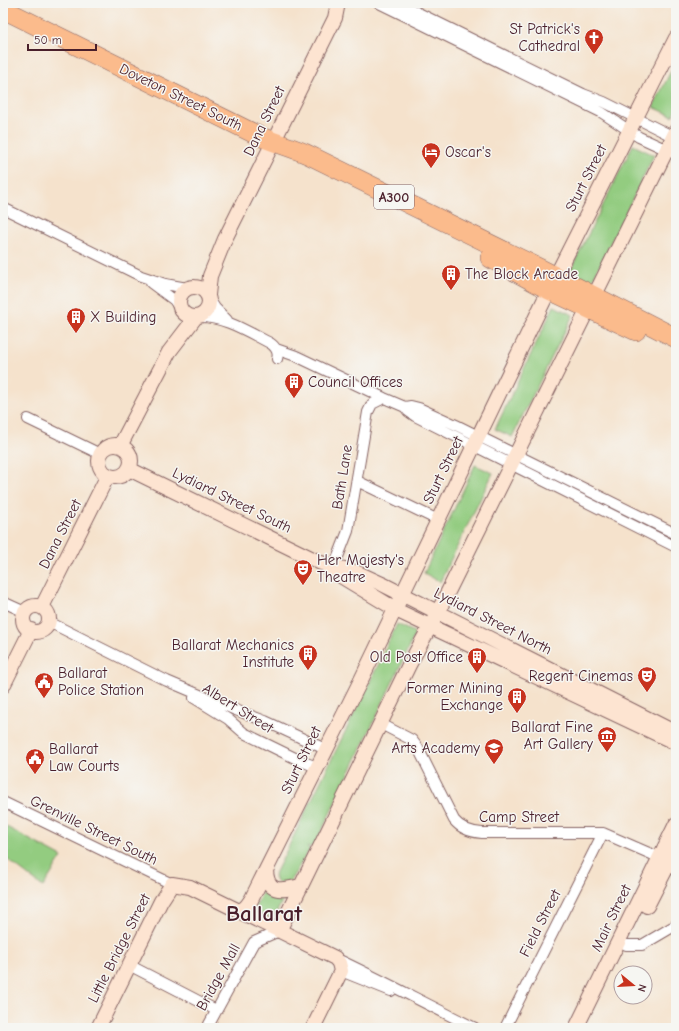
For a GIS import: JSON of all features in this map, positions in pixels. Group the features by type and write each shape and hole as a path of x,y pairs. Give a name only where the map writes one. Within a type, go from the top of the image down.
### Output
{"highway":[{"name":"Doveton Street South","path":"3,9 272,142 292,147 309,155 552,283"},
{"name":"A300","path":"552,283 676,349"},
{"name":"A300","path":"591,303 676,338"}],"street":[{"name":"Dana Street","path":"335,18 338,3"},
{"name":"Dana Street","path":"208,296 210,276 272,142 335,18 347,3"},
{"path":"379,3 601,112 615,120 629,132 671,152"},
{"path":"278,931 409,665 438,612 591,303 671,152 675,135 604,102 583,94 398,3"},
{"name":"Sturt Street","path":"238,911 243,910 247,906 266,870 395,609 552,283 676,38"},
{"path":"3,208 141,276 165,284 188,288"},
{"name":"Dana Street","path":"188,288 199,277 226,240"},
{"path":"141,276 170,297 186,316 218,319 236,327"},
{"path":"120,446 169,352 177,330 180,308 178,300 184,290 195,286 200,288 208,296 217,311 236,327 274,351 296,356 405,407 415,416 476,441 675,545"},
{"path":"169,352 197,317 204,314 208,309 208,296"},
{"name":"Bath Lane","path":"333,570 347,536 368,412 372,404 384,398"},
{"path":"28,419 100,454"},
{"path":"114,445 126,449 130,455 131,462 129,469 125,474 119,476 114,477 108,475 100,466 100,454 108,446 114,445"},
{"path":"513,460 676,534"},
{"name":"Lydiard Street South","path":"129,469 321,563 395,609"},
{"name":"Dana Street","path":"42,607 108,475"},
{"path":"357,481 438,520"},
{"name":"Lydiard Street South","path":"333,570 360,574 402,594"},
{"name":"Lydiard Street North","path":"402,594 676,733"},
{"path":"3,602 25,612"},
{"path":"34,606 42,607 48,614 49,622 43,630 39,632 31,630 24,624 25,612 28,608 34,606"},
{"name":"Lydiard Street North","path":"395,609 676,743"},
{"name":"Albert Street","path":"49,622 167,681 265,722 325,750"},
{"path":"3,686 31,630"},
{"name":"Albert Street","path":"167,681 228,719 244,733 317,768"},
{"name":"Camp Street","path":"381,724 412,740 418,748 454,820 462,828 473,832 482,833 603,833 665,860"},
{"name":"Grenville Street South","path":"3,802 172,884"},
{"name":"Mair Street","path":"585,1028 626,945 665,860 676,824"},
{"name":"Field Street","path":"505,1028 603,833"},
{"name":"Mair Street","path":"576,1028 665,860 676,849"},
{"path":"266,870 268,883 276,889 282,890 301,886"},
{"path":"172,884 190,888 391,984 420,1001 475,1028"},
{"name":"Little Bridge Street","path":"98,1028 161,901 172,884"},
{"path":"626,945 642,945 676,925"},
{"name":"Bridge Mall","path":"207,1028 254,942 278,931"},
{"path":"313,1028 341,971 339,963 335,958"},
{"path":"129,966 216,1010"},
{"path":"341,971 420,1001"}],"green space":[{"path":"676,61 676,109 673,116 653,107"},
{"path":"633,145 654,155 592,281 570,271"},
{"path":"554,306 573,315 512,437 495,429"},
{"path":"475,465 493,473 440,582 424,573"},
{"path":"397,624 414,632 415,635 315,845 307,847 310,850 286,884 276,882 274,877 275,874"},
{"path":"3,825 62,857 43,887 3,856"},
{"path":"264,889 272,896 283,899 275,916 270,919 255,911"}],"place":[{"name":"St Patrick's Cathedral","path":"594,55"},
{"name":"Oscar's","path":"431,169"},
{"name":"The Block Arcade","path":"451,291"},
{"name":"X Building","path":"76,334"},
{"name":"Council Offices","path":"294,399"},
{"name":"Her Majesty's Theatre","path":"303,586"},
{"name":"Ballarat Mechanics Institute","path":"308,671"},
{"name":"Old Post Office","path":"477,674"},
{"name":"Regent Cinemas","path":"647,693"},
{"name":"Ballarat Police Station","path":"44,699"},
{"name":"Former Mining Exchange","path":"517,714"},
{"name":"Ballarat Fine Art Gallery","path":"607,753"},
{"name":"Arts Academy","path":"494,765"},
{"name":"Ballarat Law Courts","path":"35,775"}],"district":[{"name":"Ballarat","path":"264,913"}]}
